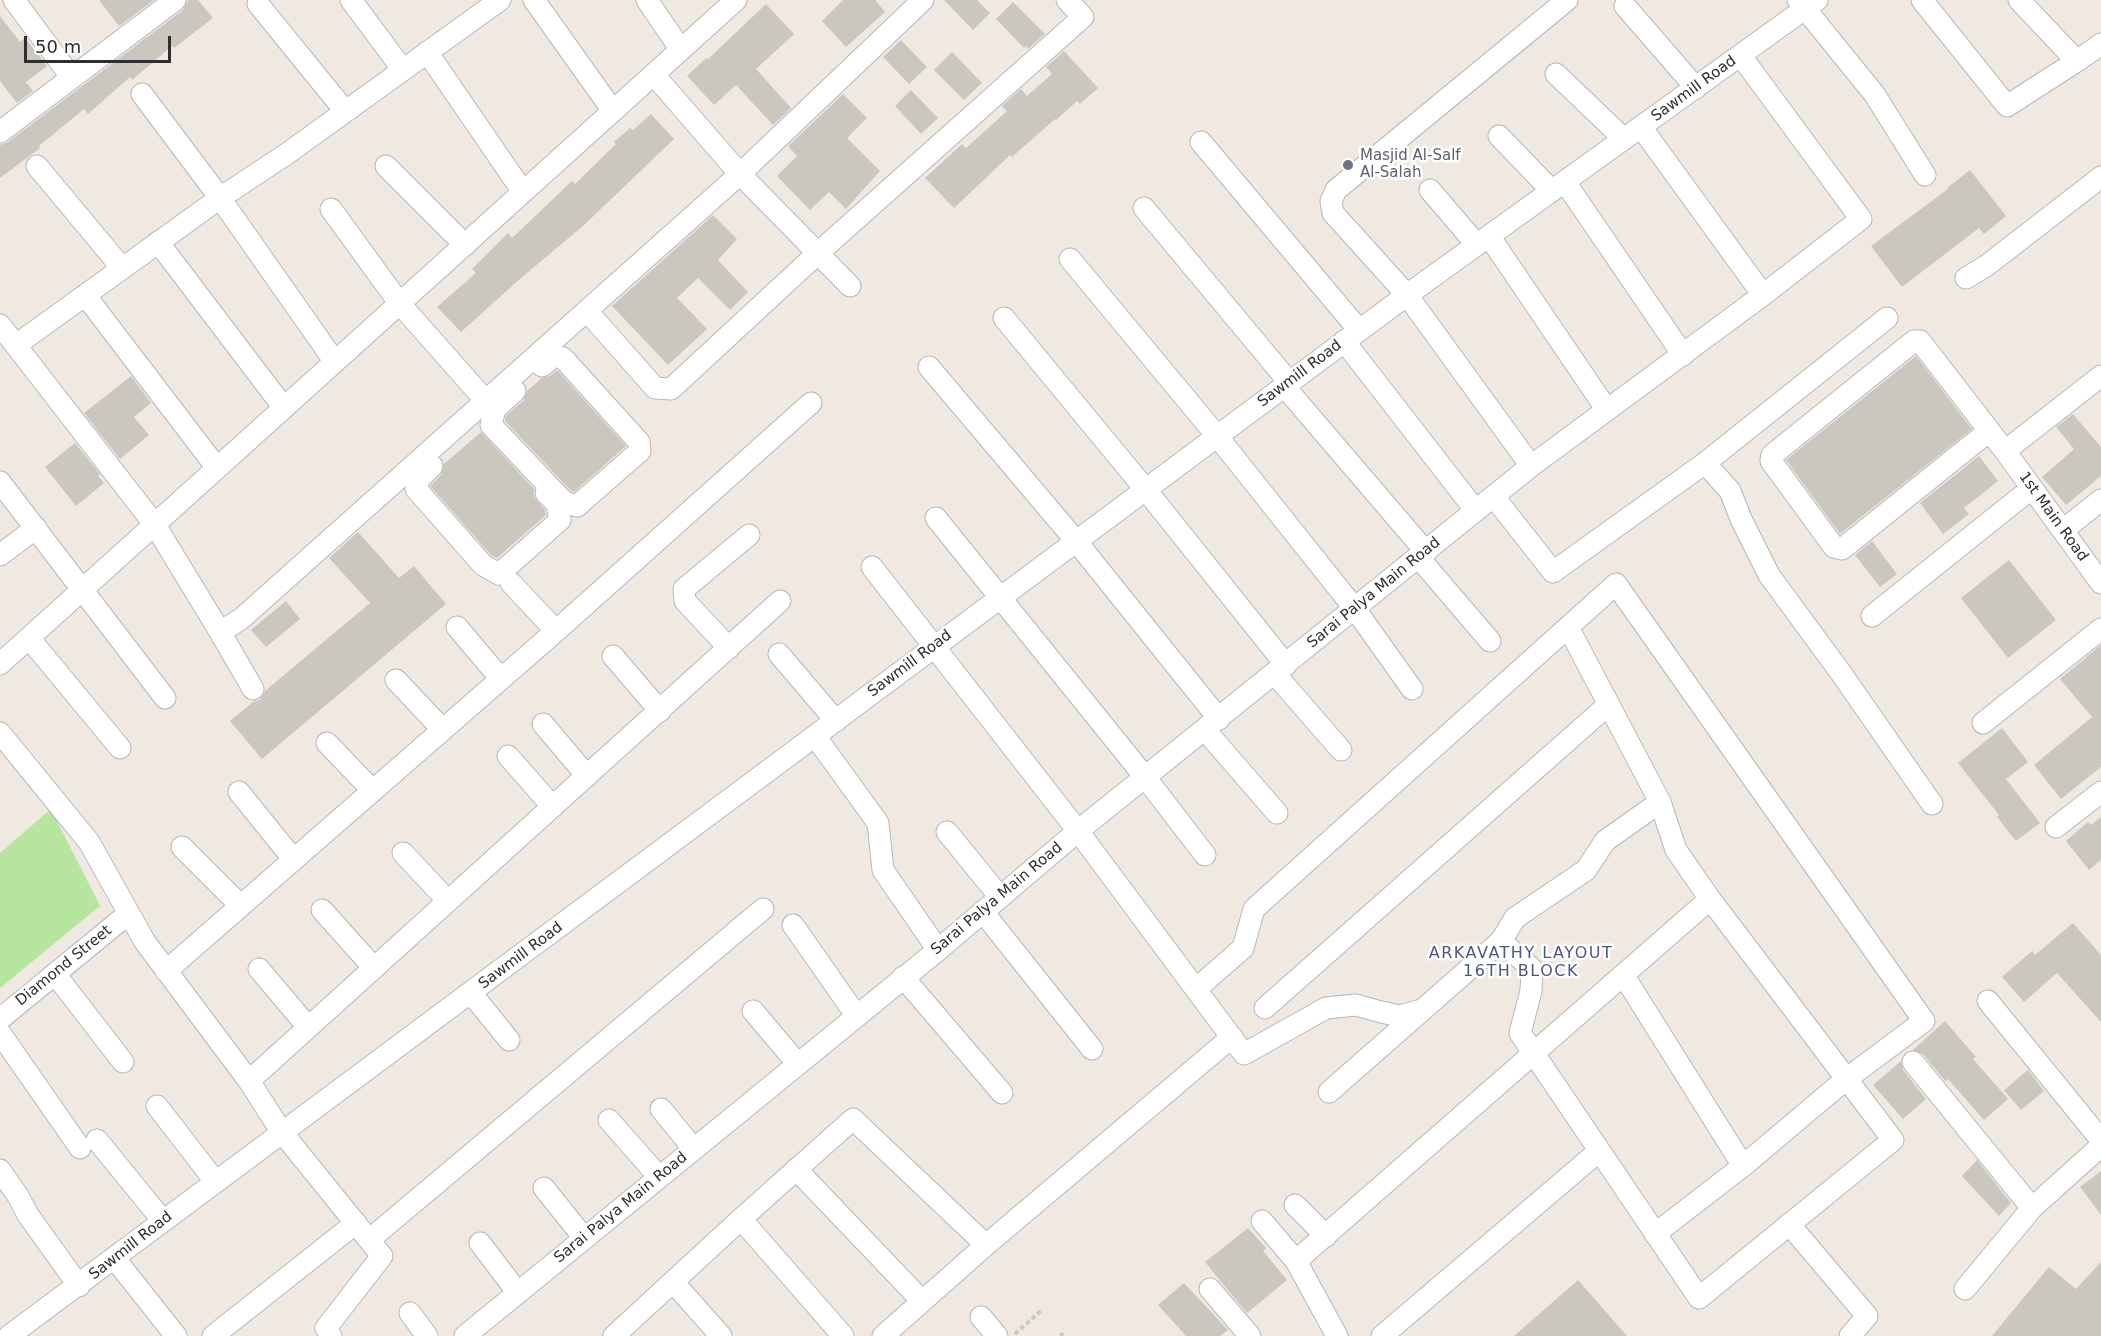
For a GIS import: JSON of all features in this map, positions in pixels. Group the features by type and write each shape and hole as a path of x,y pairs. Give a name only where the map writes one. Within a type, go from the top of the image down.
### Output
{"street":[{"path":"14,0 72,78"},
{"path":"351,0 403,70"},
{"path":"15,345 500,0"},
{"path":"534,0 613,111"},
{"path":"647,0 681,50"},
{"path":"0,664 736,0"},
{"path":"220,632 241,619 428,462 476,429 490,430 557,504 560,520 499,574 483,565 416,489 428,462 485,400 539,361 554,356 563,358 639,442 640,451 577,506 564,502 492,425 495,409 539,361 586,311 740,174 923,0"},
{"path":"586,311 655,388 671,389 818,253 1083,17 1067,0"},
{"path":"1532,466 1407,295 1333,213 1331,201 1336,190 1567,0"},
{"path":"1922,0 2007,106 2101,44"},
{"path":"2019,0 2064,50 2072,57 2080,59"},
{"path":"0,132 169,2"},
{"path":"1806,3 1875,96 1925,175"},
{"name":"Sawmill Road","path":"9,1336 115,1259 281,1131 471,993 1351,336 1741,56 1806,3"},
{"path":"258,4 345,111"},
{"path":"1625,6 1696,88"},
{"path":"427,52 523,192"},
{"name":"Sarai Palya Main Road","path":"465,1336 938,950 1078,831 1532,466 1763,295 1861,219 1741,56"},
{"path":"1556,74 1624,140"},
{"path":"654,75 740,174 850,286"},
{"path":"142,94 220,198 335,362"},
{"path":"1641,127 1763,295"},
{"path":"1499,136 1559,186 1683,355"},
{"path":"1201,142 1351,336 1476,511"},
{"path":"37,166 122,268"},
{"path":"386,166 465,245"},
{"path":"1966,278 1986,266 2101,177"},
{"path":"1430,190 1483,240 1607,410"},
{"path":"1144,208 1287,384 1490,641"},
{"path":"330,209 400,304 485,400"},
{"path":"158,242 284,408"},
{"path":"1070,259 1217,436 1355,609 1412,689"},
{"path":"85,295 217,468"},
{"path":"1004,318 1146,489 1341,750"},
{"path":"1494,497 1552,572 1705,464 1887,318"},
{"path":"0,325 155,525 253,689"},
{"name":"1st Main Road","path":"1989,431 1842,549 1834,547 1771,461 1772,455 1918,340 2005,451 2101,583"},
{"path":"928,367 1076,542 1277,813"},
{"path":"2005,451 2101,376"},
{"path":"166,971 556,631 811,403"},
{"path":"1705,464 1730,491 1741,519 1769,575 1841,673 1932,804"},
{"path":"0,482 165,698"},
{"path":"1872,615 2032,488"},
{"path":"2062,530 2101,500"},
{"path":"936,518 1205,855"},
{"path":"0,555 36,528"},
{"path":"729,648 685,601 684,589 749,535"},
{"path":"872,567 1078,831 1244,1054 1326,1008 1356,1005 1400,1016 1422,1010"},
{"path":"511,583 556,631"},
{"path":"1196,989 1243,948 1254,909 1617,584 1924,1021 1845,1080 1743,1166 1655,1234"},
{"path":"249,1081 780,602"},
{"path":"457,627 501,679"},
{"path":"1501,941 1532,969 1531,991 1520,1033 1699,1299 1893,1140 1845,1080 1710,899 1676,849 1660,802 1568,627"},
{"path":"1983,723 2101,629"},
{"path":"29,638 120,748"},
{"path":"779,654 836,721"},
{"path":"612,656 660,711"},
{"path":"396,680 443,730"},
{"path":"1265,1008 1608,705"},
{"path":"543,724 587,776"},
{"path":"0,733 89,842 145,942 249,1081 281,1131 381,1256 326,1328 331,1336"},
{"path":"815,736 878,823 883,870 938,950"},
{"path":"327,743 373,791"},
{"path":"508,756 553,807"},
{"path":"239,792 294,860"},
{"path":"2056,827 2101,792"},
{"path":"1329,1092 1501,941 1515,918 1586,870 1605,841 1660,802"},
{"path":"947,832 1000,897"},
{"path":"182,847 241,906"},
{"path":"403,853 448,901"},
{"path":"1296,1261 1710,899"},
{"path":"213,1336 362,1231 763,909"},
{"path":"322,910 374,968"},
{"path":"982,912 1092,1049"},
{"name":"Diamond Street","path":"0,1019 128,914"},
{"path":"793,925 856,1015"},
{"path":"259,969 308,1027"},
{"path":"55,974 123,1062"},
{"path":"1624,976 1743,1166"},
{"path":"903,977 1002,1093"},
{"path":"471,993 509,1040"},
{"path":"1988,1001 2101,1140"},
{"path":"753,1011 797,1063"},
{"path":"0,1034 88,1144 163,1221"},
{"path":"883,1336 986,1245 1232,1037"},
{"path":"1913,1062 2032,1208"},
{"path":"157,1106 215,1181"},
{"path":"661,1108 693,1148"},
{"path":"614,1336 853,1119 986,1245"},
{"path":"609,1120 659,1177"},
{"path":"1965,1289 2032,1208 2101,1146"},
{"path":"1382,1336 1599,1151"},
{"path":"796,1169 922,1301"},
{"path":"0,1170 28,1215 79,1286"},
{"path":"544,1188 584,1238"},
{"path":"1295,1205 1326,1236"},
{"path":"741,1219 843,1336"},
{"path":"1262,1221 1296,1261 1337,1336"},
{"path":"1789,1224 1867,1316 1850,1336"},
{"path":"480,1243 518,1293"},
{"path":"115,1259 176,1336"},
{"path":"673,1282 721,1336"},
{"path":"1210,1289 1250,1336"},
{"path":"410,1313 427,1336"},
{"path":"981,1317 997,1336"}],"path":[{"path":"1012,1336 1044,1309"}],"green space":[{"path":"51,809 100,906 0,988 0,853"}],"building":[{"path":"99,0 154,0 119,26"},
{"path":"188,0 198,0 213,18 174,48 172,46 132,80 130,77 88,114 84,109 39,146 40,148 0,178 0,145 8,142 183,10"},
{"path":"843,0 875,0 885,12 846,47 822,21"},
{"path":"944,0 977,0 990,13 973,30"},
{"path":"1013,2 1045,34 1028,49 1026,46 1024,48 996,19"},
{"path":"766,4 794,34 756,69 791,108 773,125 736,85 714,105 687,76"},
{"path":"0,16 20,42 25,38 47,66 26,82 33,91 17,103 0,81"},
{"path":"901,40 927,67 909,84 883,57"},
{"path":"1064,51 1098,88 1080,104 1077,101 1012,157 1010,155 954,208 925,178 962,144 966,148 1007,111 1002,106 1021,89 1027,96 1052,74 1046,67"},
{"path":"952,52 982,83 964,100 934,70"},
{"path":"911,90 938,118 921,134 895,106"},
{"path":"843,94 867,118 847,138 880,171 846,209 829,192 810,210 777,176 797,156 788,146"},
{"path":"651,114 674,139 583,226 461,332 437,307 476,273 472,269 508,233 512,238 572,181 575,184 616,144 614,142 630,128 633,130"},
{"path":"1970,170 2006,216 1984,234 1979,228 1902,287 1871,246"},
{"path":"713,215 737,239 718,260 748,292 730,310 698,278 677,298 707,329 668,365 612,306"},
{"path":"1916,356 1972,429 1840,534 1786,460"},
{"path":"557,370 626,446 574,492 505,421 506,416 524,400 527,391 542,378 550,376"},
{"path":"131,376 151,403 134,417 149,435 120,459 84,413"},
{"path":"2073,414 2101,447 2101,476 2066,505 2042,477 2074,449 2056,427"},
{"path":"481,432 534,489 534,497 545,510 546,515 497,558 491,555 430,486 441,475 444,464"},
{"path":"75,443 100,474 98,476 104,483 76,506 45,467"},
{"path":"1979,456 1998,481 1964,508 1969,514 1943,534 1920,503"},
{"path":"358,532 399,578 414,566 446,604 262,759 230,721 253,702 260,700 265,691 370,603 329,558"},
{"path":"1872,541 1897,574 1880,587 1855,555"},
{"path":"2009,560 2056,620 2008,658 1961,598"},
{"path":"286,601 300,619 266,647 251,630"},
{"path":"2101,645 2101,767 2061,799 2034,765 2092,717 2060,679"},
{"path":"2002,728 2028,762 2006,779 2040,823 2016,841 1997,817 1999,815 1958,763"},
{"path":"2101,817 2101,860 2089,870 2066,841 2088,822 2091,825"},
{"path":"2073,923 2101,955 2101,1022 2057,973 2024,1002 2002,977 2032,951 2035,955"},
{"path":"1945,1021 1976,1057 1973,1059 2008,1099 1984,1120 1948,1079 1945,1081 1923,1054 1913,1050"},
{"path":"1901,1061 1903,1070 1926,1099 1903,1119 1873,1085"},
{"path":"2028,1070 2044,1091 2021,1110 2004,1090"},
{"path":"1977,1160 2011,1203 1999,1216 1962,1176"},
{"path":"2101,1171 2101,1215 2080,1187"},
{"path":"1248,1228 1266,1248 1263,1251 1287,1280 1247,1313 1205,1262"},
{"path":"2101,1262 2101,1336 1992,1336 2049,1267 2076,1289"},
{"path":"1578,1280 1627,1336 1514,1336"},
{"path":"1184,1283 1228,1330 1220,1336 1186,1336 1158,1305"}],"place":[{"name":"Masjid Al-Salf Al-Salah","path":"1348,165"}],"district":[{"name":"ARKAVATHY LAYOUT 16TH BLOCK","path":"1521,963"}]}
